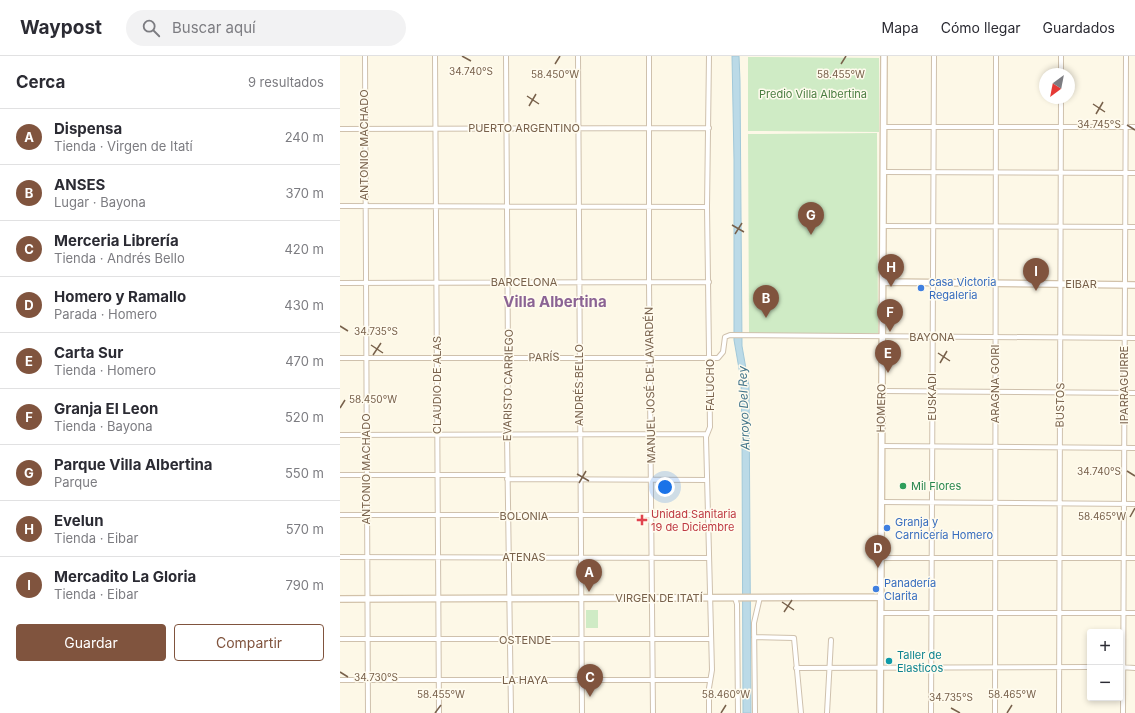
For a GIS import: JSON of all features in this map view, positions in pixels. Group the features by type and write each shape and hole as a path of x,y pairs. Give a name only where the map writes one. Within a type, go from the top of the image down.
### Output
{"street":[{"name":"ANTONIO MACHADO","path":"364,56 368,713"},
{"name":"CLAUDIO DE ALAS","path":"435,56 440,680 439,713"},
{"name":"EVARISTO CARRIEGO","path":"506,56 508,281 507,477 511,640 511,713"},
{"name":"ANDRÉS BELLO","path":"578,56 579,434 582,599 582,713"},
{"name":"MANUEL JOSÉ DE LAVARDÉN","path":"649,56 648,128 653,713"},
{"name":"FALUCHO","path":"709,56 707,207 710,427 707,434 707,480 712,670 710,680 709,713"},
{"name":"HOMERO","path":"880,713 884,56"},
{"name":"EUSKADI","path":"931,713 932,173 934,56"},
{"name":"ARAGNA GOIRI","path":"995,713 994,503 997,173 996,56"},
{"path":"1061,56 1061,68"},
{"name":"IPARRAGUIRRE","path":"1122,665 1125,504 1124,284 1126,56"},
{"name":"BUSTOS","path":"1059,713 1061,104"},
{"path":"884,127 1135,126"},
{"name":"PUERTO ARGENTINO","path":"340,129 709,128"},
{"path":"884,172 1135,173"},
{"path":"340,206 507,205 707,207"},
{"path":"883,226 1135,227"},
{"name":"BARCELONA","path":"340,283 508,281 708,282"},
{"name":"EIBAR","path":"883,282 1135,284"},
{"name":"BAYONA","path":"710,358 718,358 722,355 725,337 730,335 748,334 1135,338"},
{"name":"PARÍS","path":"340,358 710,358"},
{"path":"882,391 1135,393"},
{"path":"340,435 707,434"},
{"path":"881,446 1135,448"},
{"path":"340,475 507,477 580,480 707,480"},
{"path":"881,502 1135,504"},
{"name":"BOLONIA","path":"340,515 709,515"},
{"name":"ATENAS","path":"340,557 709,558"},
{"path":"881,558 1135,558"},
{"path":"755,713 754,637 758,597"},
{"name":"VIRGEN DE ITATÍ","path":"340,599 881,597"},
{"path":"737,598 738,713"},
{"path":"881,613 995,614 1135,612"},
{"path":"754,637 794,638 801,713"},
{"name":"OSTENDE","path":"340,639 710,639"},
{"path":"827,713 831,640"},
{"path":"796,668 1087,667"},
{"path":"1123,667 1135,668"},
{"name":"LA HAYA","path":"340,680 710,680"},
{"name":"IPARRAGUIRRE","path":"1123,701 1123,713"}],"green space":[{"name":"Predio Villa Albertina","path":"748,57 879,58 879,132 748,131"},
{"path":"877,133 878,333 749,333 748,134"},
{"path":"586,610 598,610 598,628 586,628"}],"water":[{"name":"Arroyo Del Rey","path":"732,56 739,56 742,346 749,386 751,713 743,713 742,430 741,380 734,340 734,160"}],"place":[{"name":"Parque Villa Albertina","path":"811,235"},
{"name":"Evelun","path":"891,287"},
{"name":"casa Victoria Regaleria","path":"921,288"},
{"name":"Mercadito La Gloria","path":"1036,291"},
{"name":"ANSES","path":"766,318"},
{"name":"Granja El Leon","path":"890,332"},
{"name":"Carta Sur","path":"888,373"},
{"name":"Mil Flores","path":"903,486"},
{"name":"Unidad Sanitaria 19 de Diciembre","path":"642,520"},
{"name":"Granja y Carnicería Homero","path":"887,528"},
{"name":"Homero y Ramallo","path":"878,568"},
{"name":"Panadería Clarita","path":"876,589"},
{"name":"Dispensa","path":"589,592"},
{"name":"Taller de Elasticos","path":"889,661"},
{"name":"Merceria Librería","path":"590,697"}],"district":[{"name":"Villa Albertina","path":"555,302"}]}
